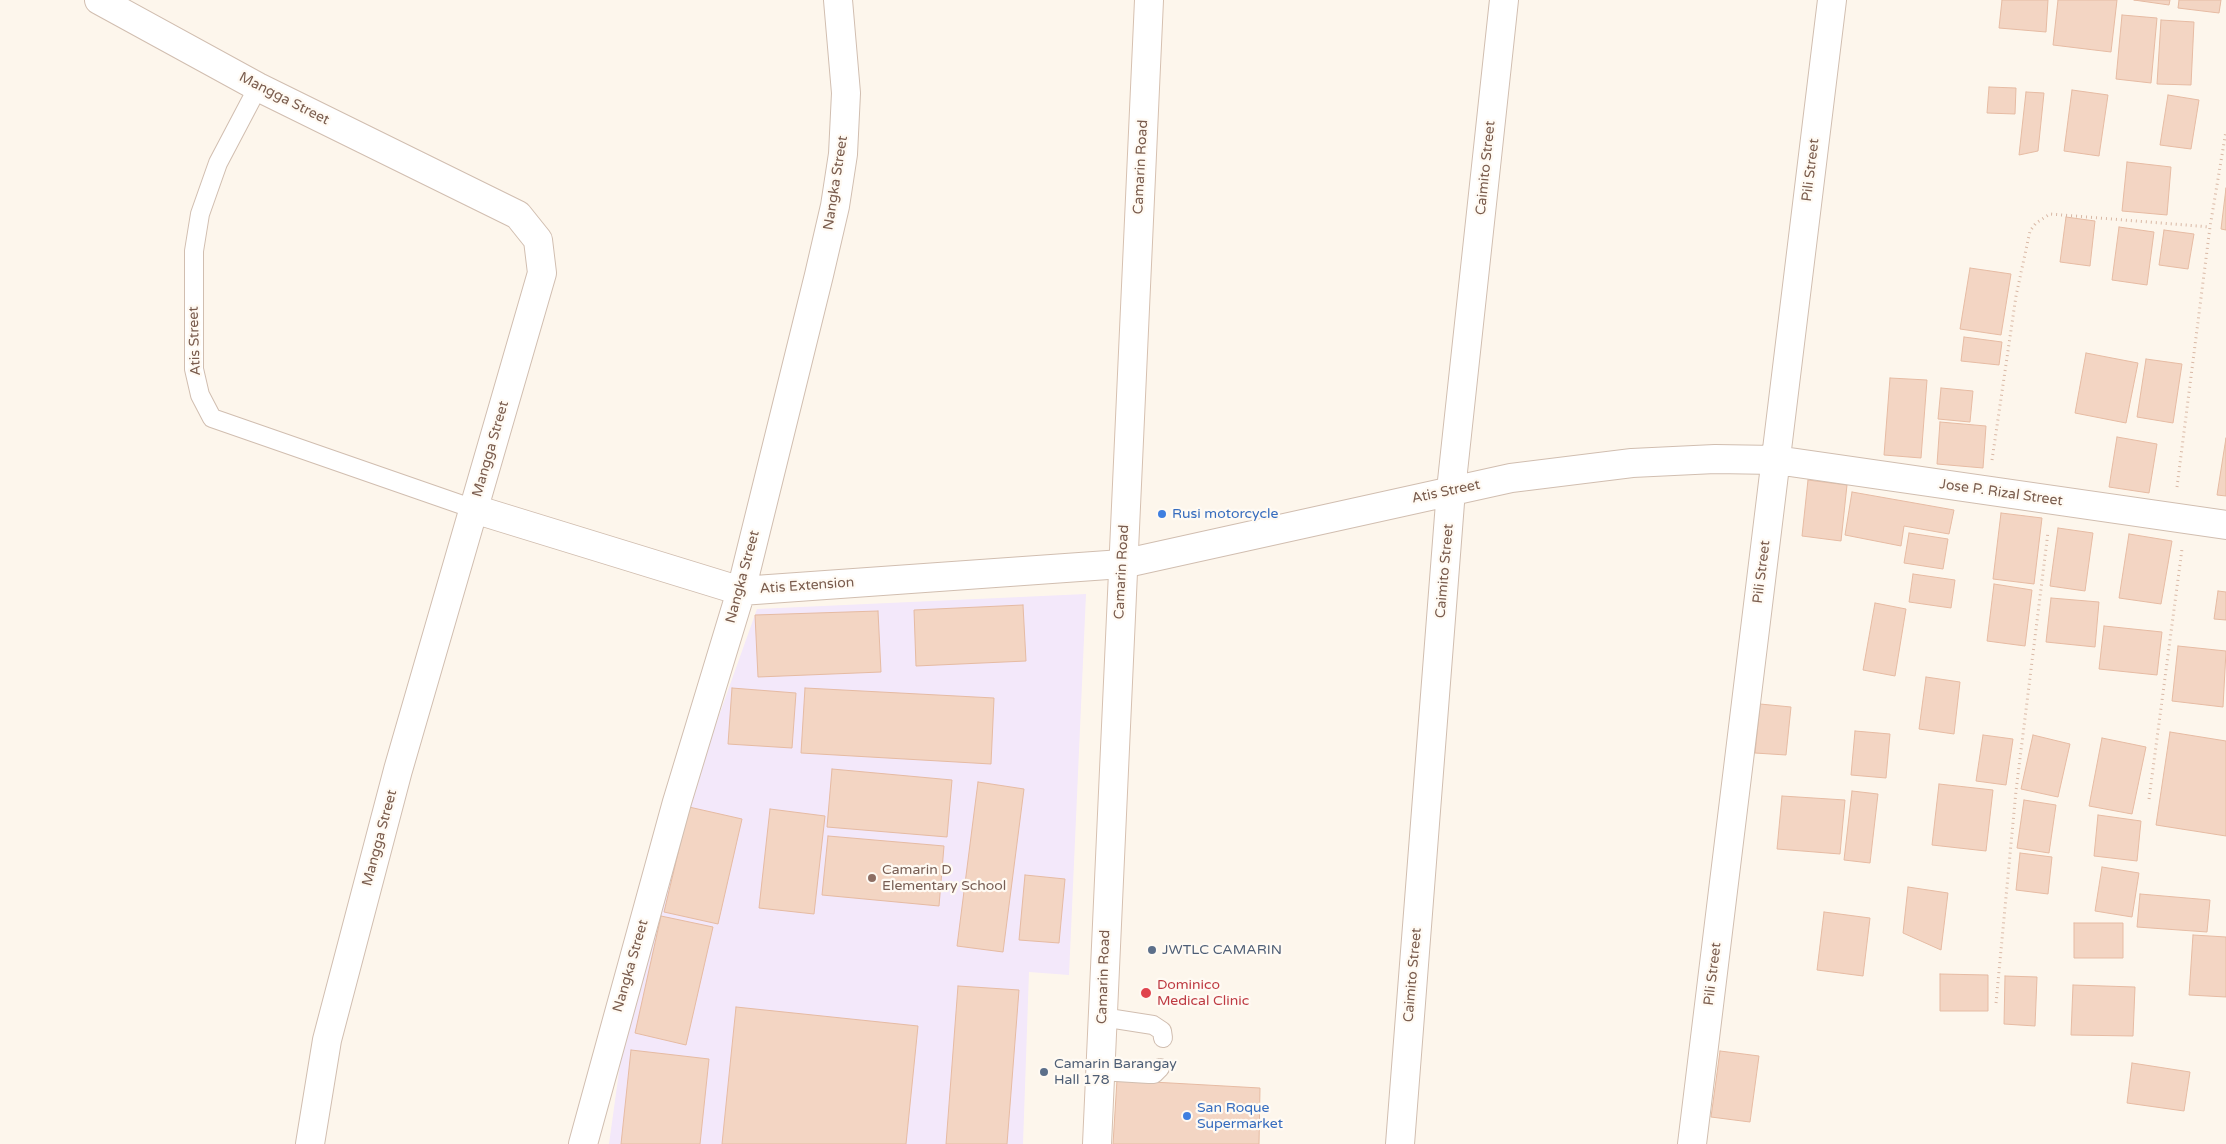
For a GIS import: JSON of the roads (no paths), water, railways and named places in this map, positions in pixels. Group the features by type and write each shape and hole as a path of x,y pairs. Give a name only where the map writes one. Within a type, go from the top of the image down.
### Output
{"street":[{"name":"Mangga Street","path":"99,0 258,87 518,215 538,240 542,273 398,770 327,1040 310,1144"},
{"name":"Nangka Street","path":"583,1144 677,802 741,591 834,206 843,154 846,93 838,0"},
{"name":"Camarin Road","path":"1097,1144 1149,0"},
{"name":"Caimito Street","path":"1400,1144 1451,490 1504,0"},
{"name":"Pili Street","path":"1692,1144 1832,0"},
{"name":"Atis Street","path":"1122,564 1511,478 1632,463 1715,459 1776,460"},
{"name":"Jose P. Rizal Street","path":"1776,460 2226,525"},
{"name":"Atis Extension","path":"474,508 741,591 1122,564"}],"lane":[{"name":"Atis Street","path":"258,87 218,163 200,214 194,251 194,369 200,396 212,418 474,508"},
{"path":"1102,1017 1153,1025 1162,1032 1163,1038"},
{"path":"1100,1071 1154,1074 1160,1068"}],"place":[{"name":"Rusi motorcycle","path":"1162,514"},
{"name":"Camarin D Elementary School","path":"872,878"},
{"name":"JWTLC CAMARIN","path":"1152,950"},
{"name":"Dominico Medical Clinic","path":"1146,993"},
{"name":"Camarin Barangay Hall 178","path":"1044,1072"},
{"name":"San Roque Supermarket","path":"1187,1116"}]}
